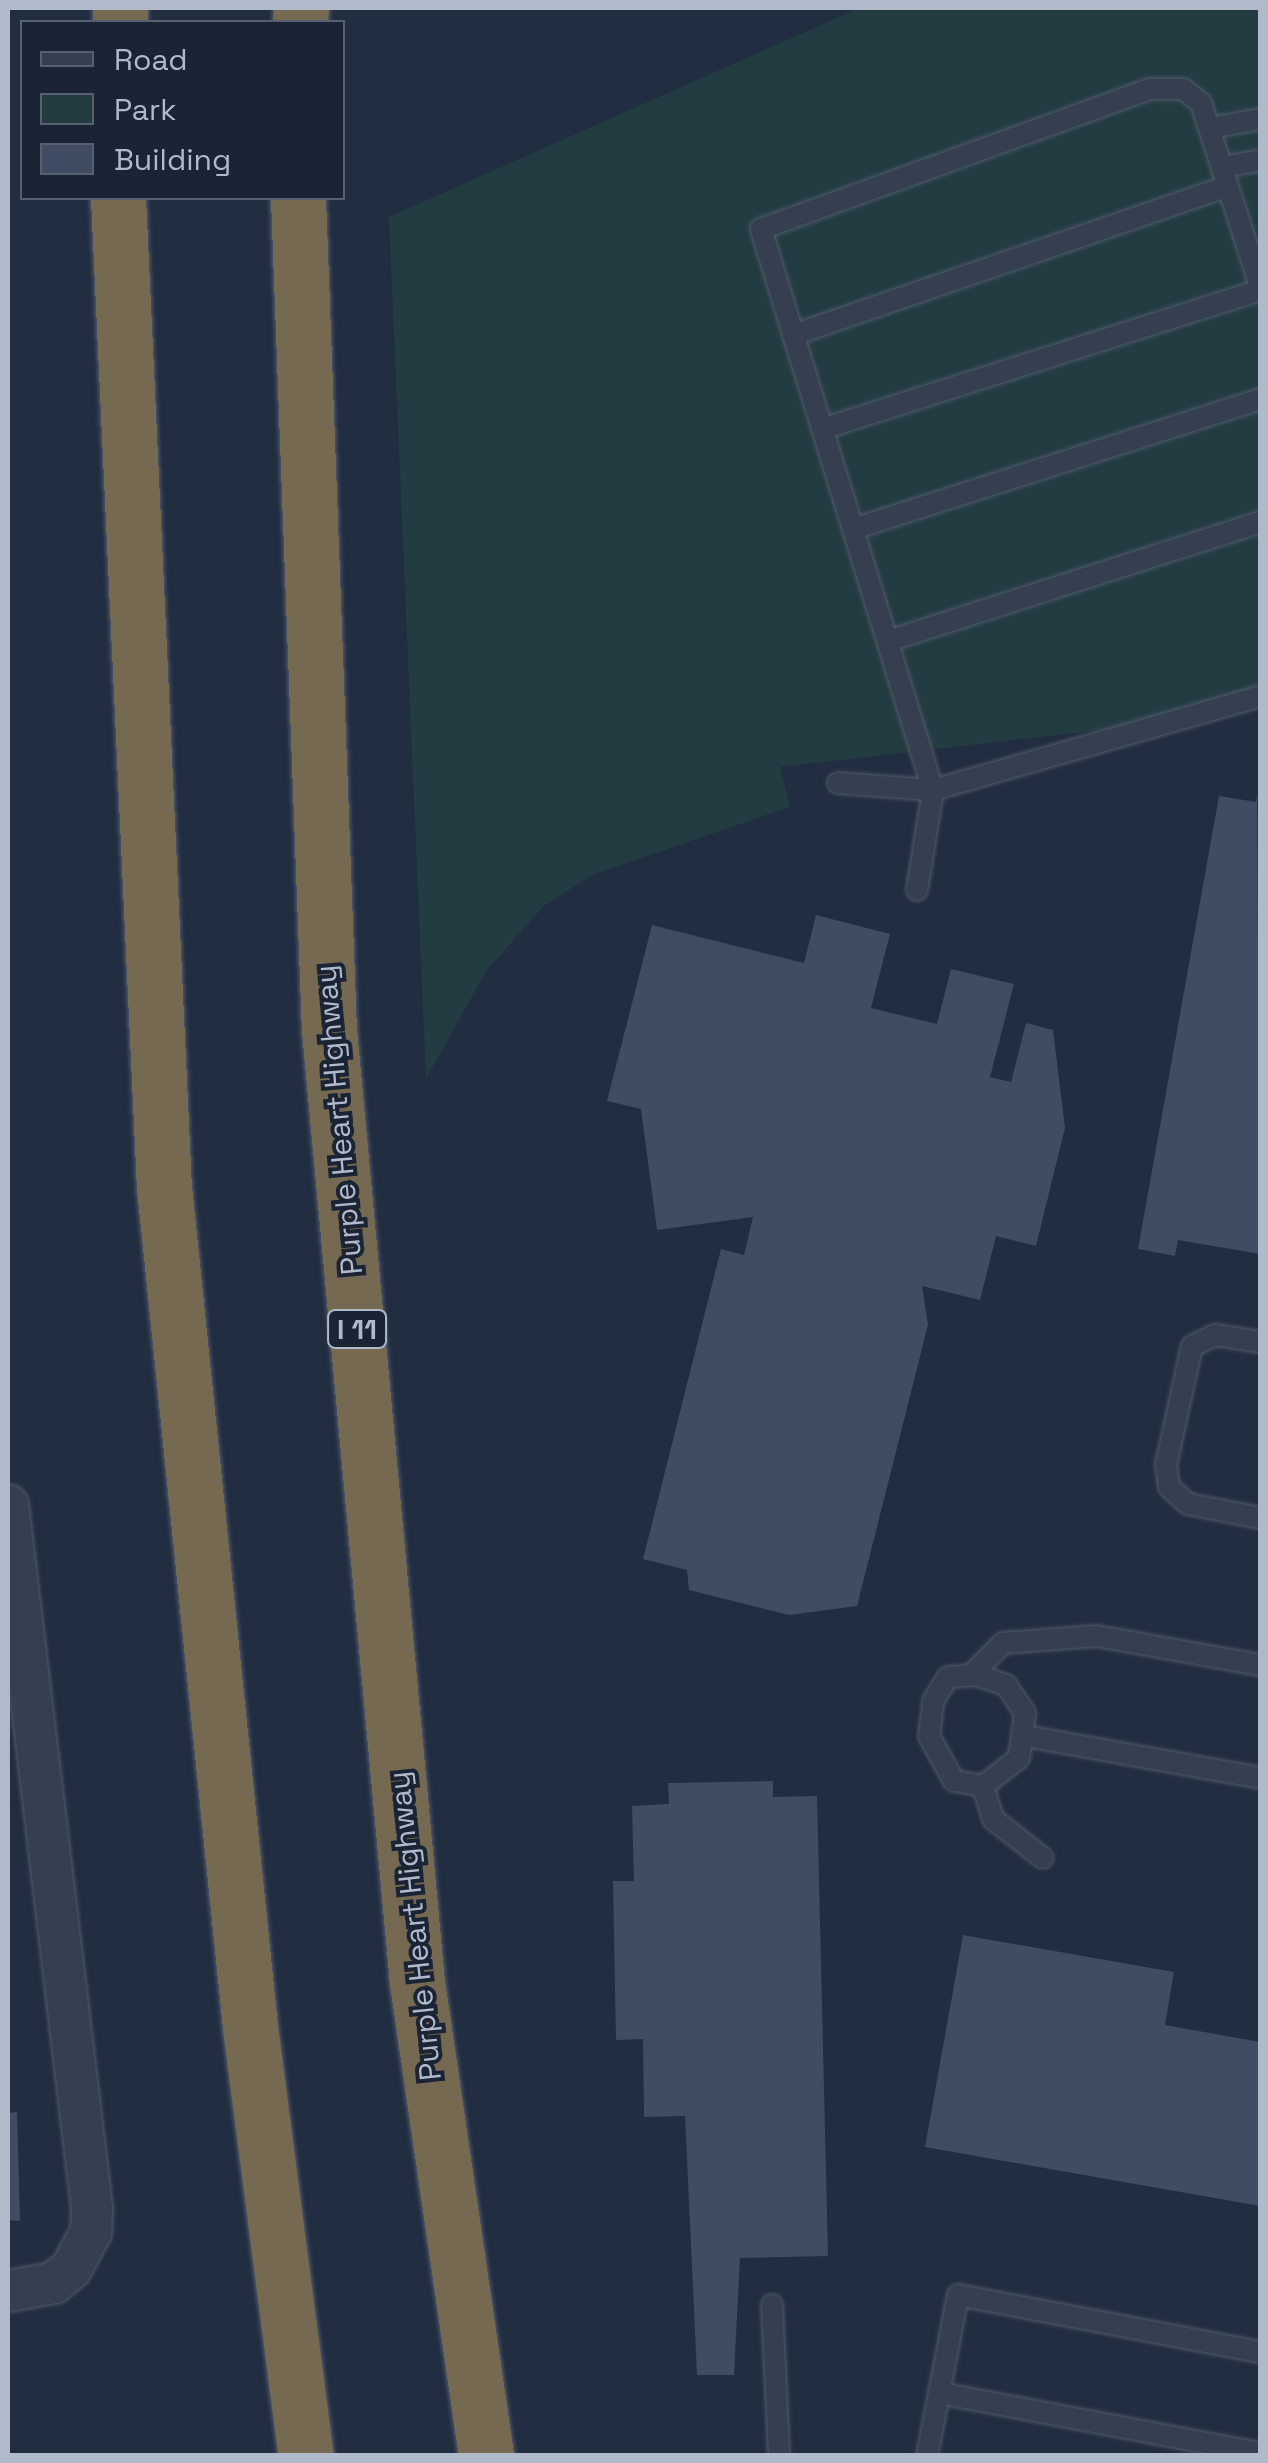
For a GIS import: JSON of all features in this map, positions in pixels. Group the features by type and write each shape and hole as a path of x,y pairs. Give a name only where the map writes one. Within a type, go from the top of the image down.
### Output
{"highway":[{"path":"118,200 164,1187 250,2027 306,2456"},
{"name":"Purple Heart Highway","path":"298,200 329,1030 417,1982 486,2456"}],"street":[{"path":"8,1505 26,1813 91,2232 54,2283 8,2292"}],"lane":[{"path":"822,429 1260,288 1210,128 1183,89 1149,88 761,230 794,335 822,429 888,641 933,790 916,890"},
{"path":"1210,128 1260,119"},
{"path":"794,335 1225,177 1260,160"},
{"path":"853,529 1260,400"},
{"path":"888,641 1260,522"},
{"path":"838,783 933,790 1260,696"},
{"path":"1260,1342 1215,1335 1192,1346 1166,1466 1169,1487 1188,1504 1260,1518"},
{"path":"970,1676 1003,1643 1098,1636 1260,1665"},
{"path":"970,1676 1006,1685 1025,1713 1025,1736 1019,1758 984,1786 954,1781 929,1736 932,1701 948,1677 970,1676"},
{"path":"1025,1736 1260,1778"},
{"path":"984,1786 993,1819 1043,1858"},
{"path":"927,2456 958,2294 1260,2352"},
{"path":"772,2305 779,2456"},
{"path":"939,2393 1260,2453"}],"green space":[{"path":"859,8 1260,8 1260,690 1119,728 780,767 790,807 592,875 544,906 487,970 426,1079 389,217"}],"building":[{"path":"1257,793 1260,1254 1178,1240 1175,1256 1138,1249 1219,796 1256,802"},
{"path":"816,915 890,934 871,1008 937,1024 951,969 1014,984 990,1077 1011,1082 1026,1023 1053,1030 1065,1128 1036,1246 996,1236 980,1300 922,1286 928,1325 857,1606 789,1615 689,1590 687,1570 643,1559 721,1249 744,1255 753,1217 657,1230 641,1109 607,1101 652,925 804,963"},
{"path":"773,1781 773,1797 817,1796 828,2256 740,2258 734,2375 697,2375 685,2116 644,2117 643,2039 616,2040 613,1881 634,1881 632,1806 669,1804 668,1783"},
{"path":"963,1935 1174,1972 1165,2025 1260,2042 1260,2206 925,2147"},
{"path":"17,2112 20,2221 8,2220 8,2113"}]}
